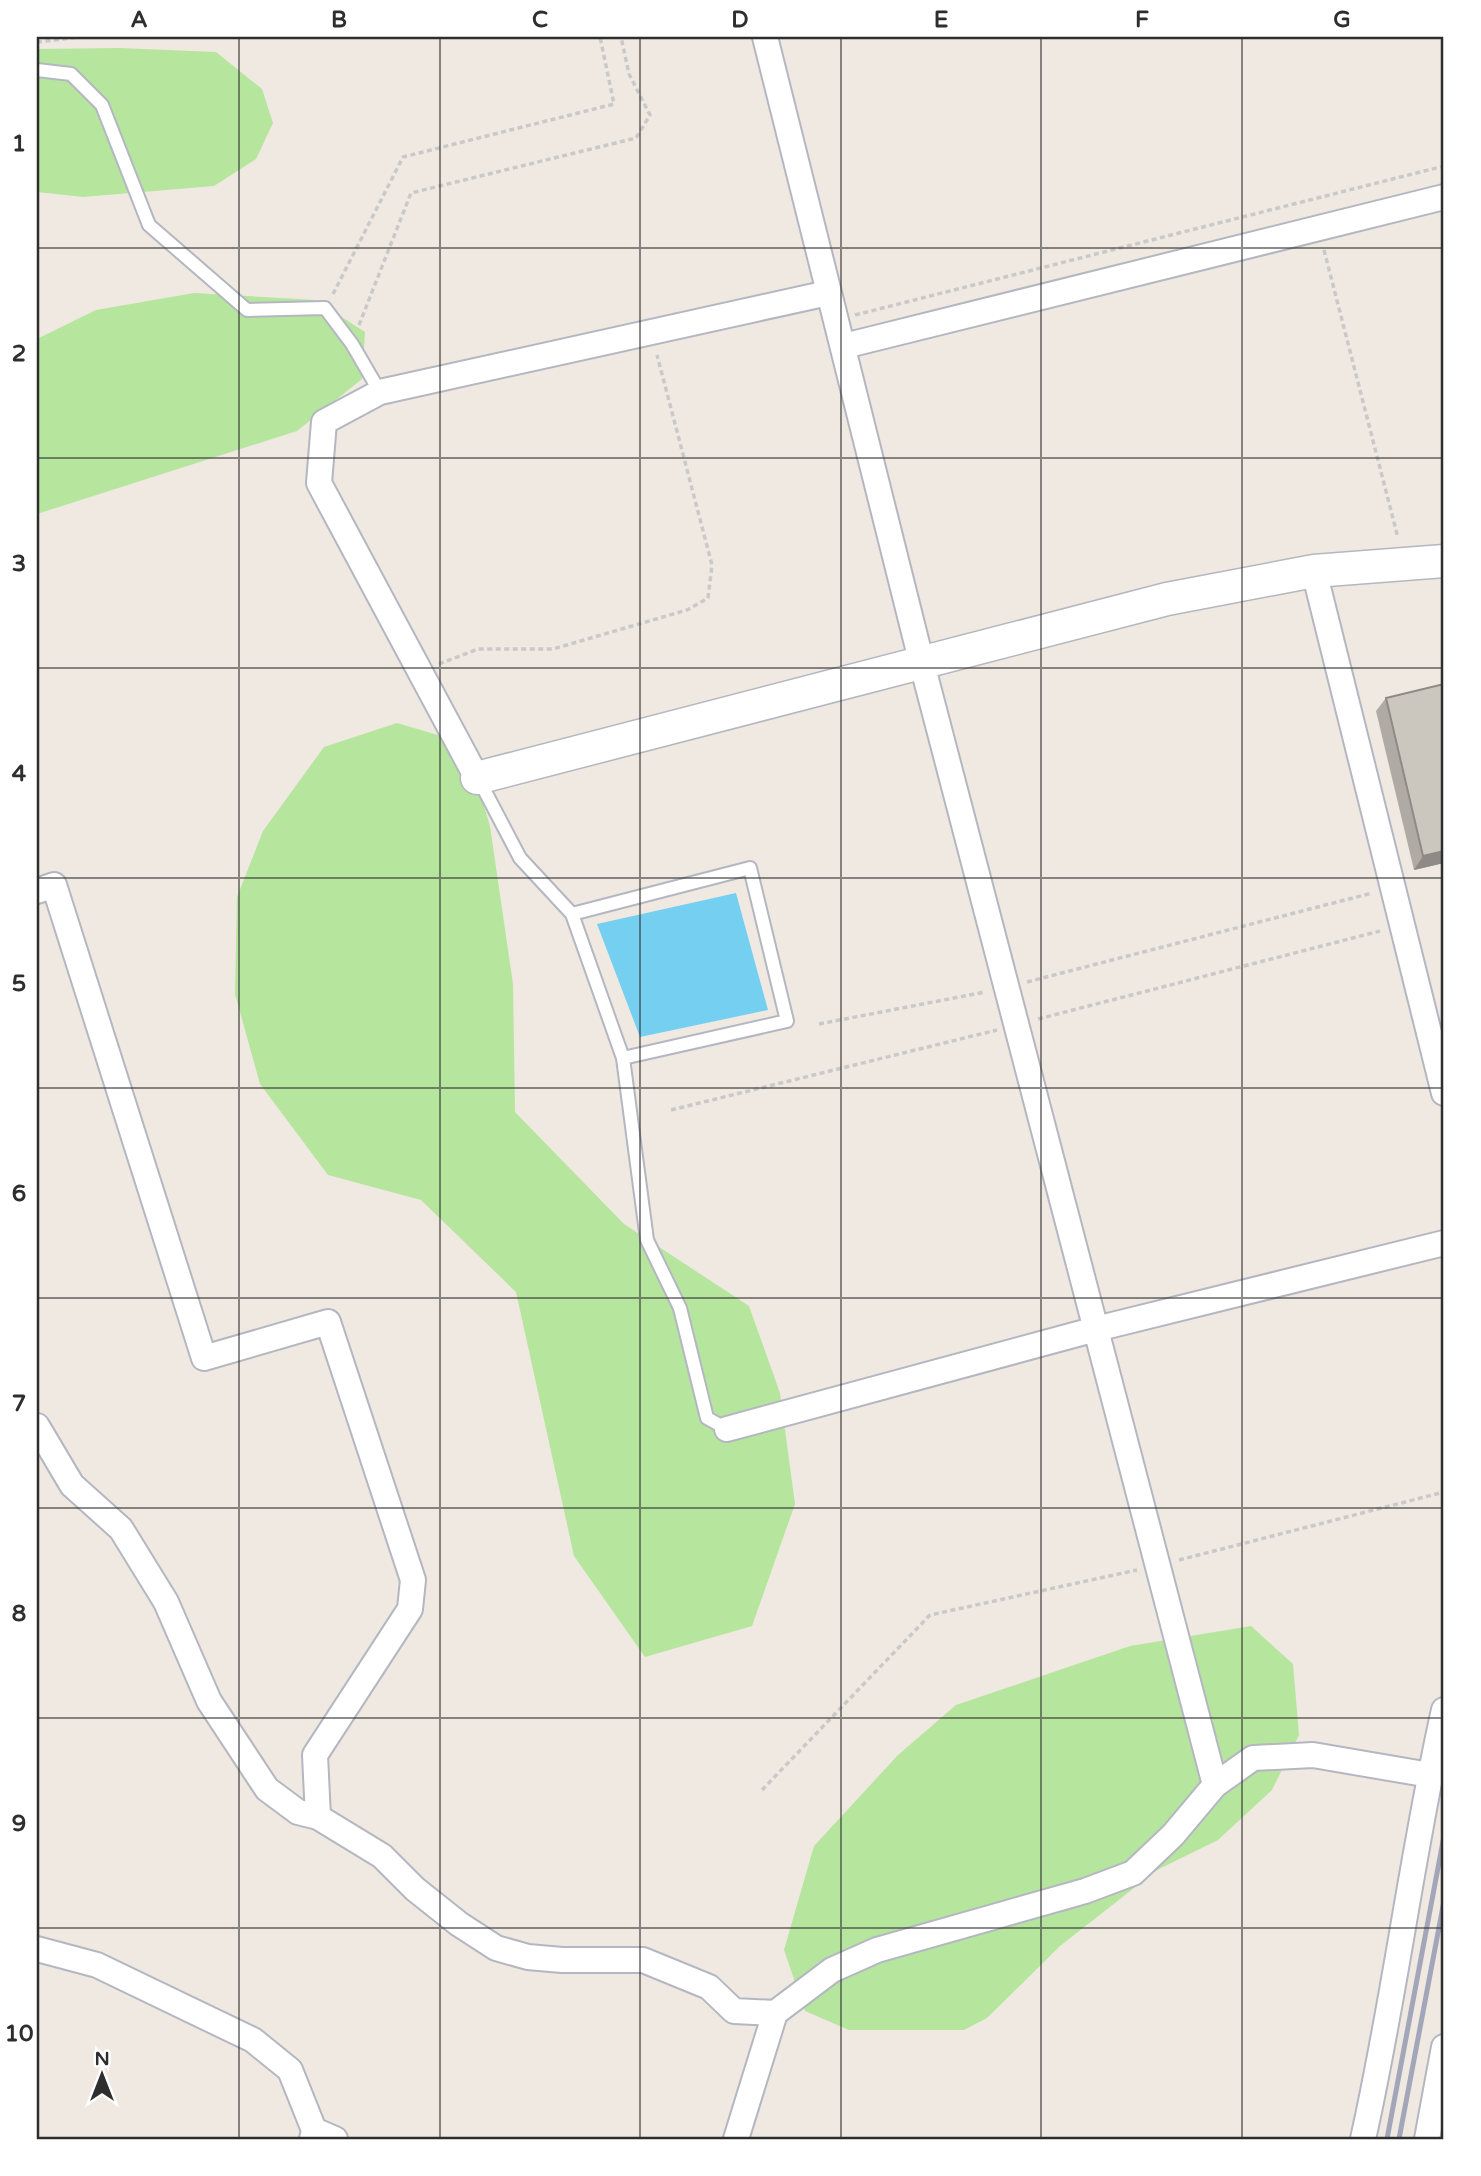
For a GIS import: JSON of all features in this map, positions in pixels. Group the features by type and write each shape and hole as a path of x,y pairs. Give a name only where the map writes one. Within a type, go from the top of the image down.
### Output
{"street":[{"path":"765,37 921,660 1215,1785"},
{"path":"844,346 1444,197"},
{"path":"828,293 380,392 324,422 319,483 478,778 921,660 1167,599 1314,571 1444,561"},
{"path":"1314,571 1444,1093"},
{"path":"37,891 54,885 204,1358 328,1322 413,1580 410,1609 315,1755 318,1816"},
{"path":"727,1429 1096,1329 1444,1243"},
{"path":"37,1426 72,1485 121,1529 166,1602 209,1701 267,1789 298,1812 318,1816 382,1856 415,1889 459,1924 496,1948 528,1957 562,1960 643,1960 709,1987 734,2011 775,2013"},
{"path":"1363,2139 1383,2051 1430,1775 1444,1710"},
{"path":"736,2139 775,2013 832,1970 877,1950 1085,1891 1133,1873 1173,1835 1215,1785 1254,1758 1313,1755 1430,1775"},
{"path":"37,1949 97,1965 253,2040 290,2070 320,2136"},
{"path":"1427,2139 1444,2047"}],"lane":[{"path":"37,71 71,74 102,105 149,225 247,310 325,308 352,344 380,392"},
{"path":"478,778 520,858 572,914 622,1058 647,1240 680,1308 708,1418 727,1429"},
{"path":"572,914 750,868 787,1021 622,1058"}],"path":[{"path":"37,42 79,37"},
{"path":"325,308 403,157 614,104 600,37"},
{"path":"352,344 411,193 636,138 650,115 629,74 621,37"},
{"path":"836,320 1444,166"},
{"path":"1318,228 1405,563"},
{"path":"420,671 478,649 553,649 687,610 708,598 712,565 651,332"},
{"path":"818,1024 1006,987 1393,888"},
{"path":"762,1790 930,1615 1158,1565 1444,1492"}],"green space":[{"path":"119,48 216,52 262,89 273,123 256,159 214,186 83,197 37,192 37,49"},
{"path":"194,293 315,300 365,332 362,379 297,431 37,514 37,339 96,310"},
{"path":"397,723 465,743 490,826 513,984 515,1112 624,1224 749,1306 780,1393 795,1504 752,1626 645,1657 574,1556 516,1292 421,1200 328,1175 260,1084 235,994 237,897 263,831 324,747"},
{"path":"1251,1626 1293,1664 1299,1735 1272,1790 1218,1840 1157,1870 1060,1946 987,2018 964,2030 849,2030 805,2011 784,1950 814,1846 898,1755 956,1705 1130,1646"}],"water":[{"path":"736,893 768,1010 640,1037 597,924"}],"building":[{"path":"1444,684 1444,851 1423,856 1386,698"}],"railway":[{"path":"1387,2139 1444,1836"},
{"path":"1399,2139 1444,1901"}]}
